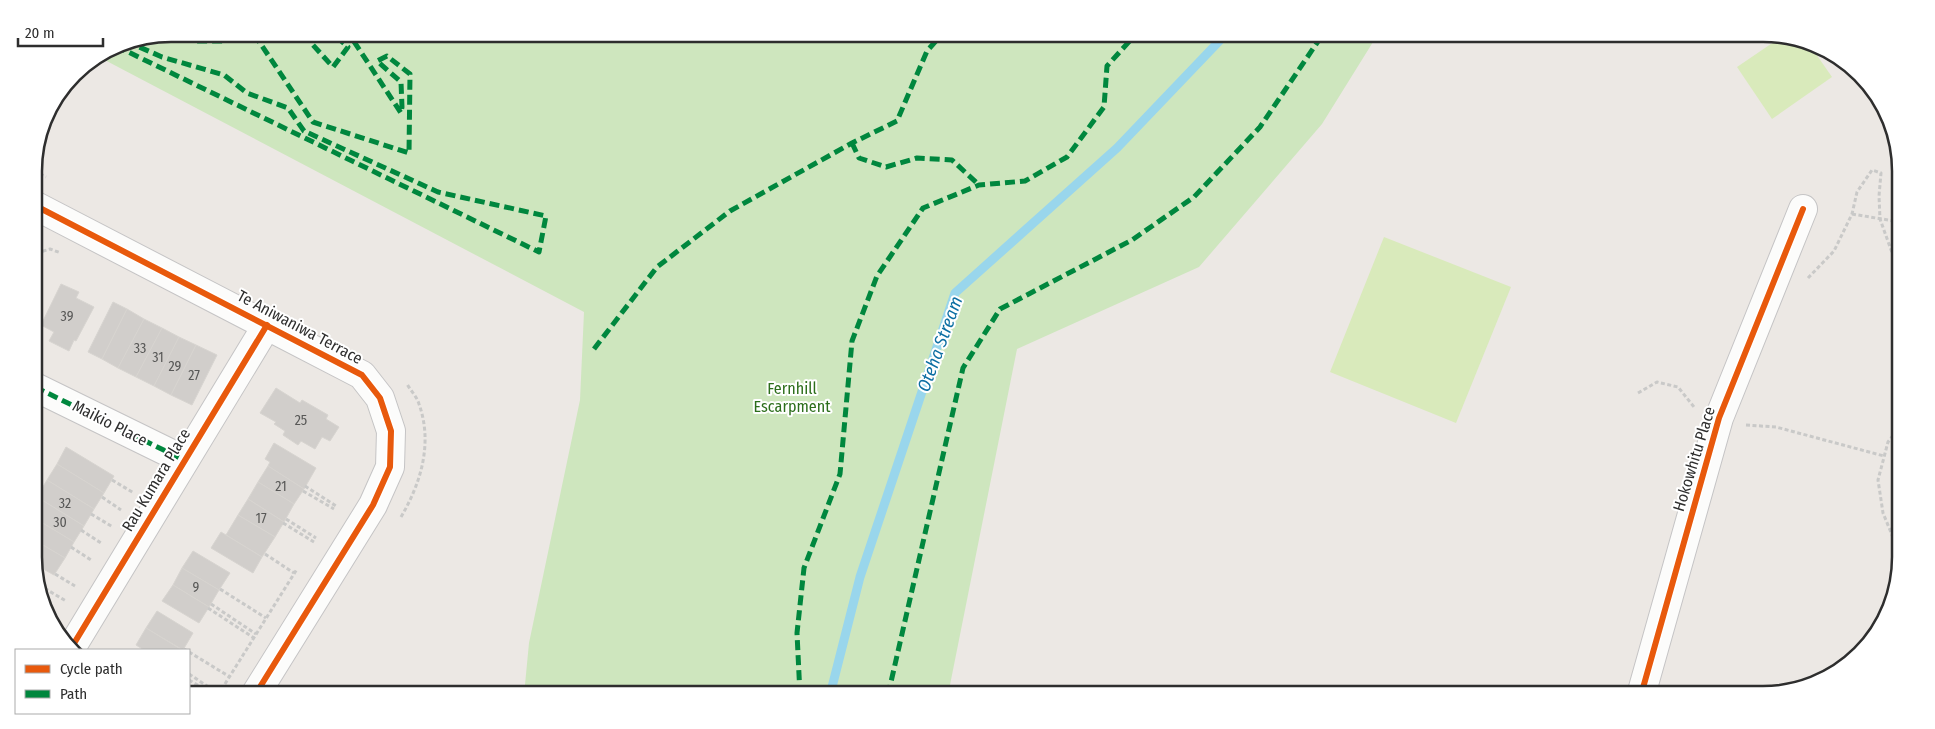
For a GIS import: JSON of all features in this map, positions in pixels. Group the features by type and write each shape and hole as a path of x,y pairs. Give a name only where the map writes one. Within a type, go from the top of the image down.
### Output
{"street":[{"name":"Hokowhitu Place","path":"1644,686 1719,418 1803,209"},
{"name":"Te Aniwaniwa Terrace","path":"43,210 362,375 380,398 391,431 390,467 373,506 261,686"},
{"name":"Rau Kumara Place","path":"74,643 267,325"},
{"name":"Maikio Place","path":"42,390 184,460"}],"path":[{"path":"1804,284 1808,277 1834,251 1852,214 1856,192 1872,170 1881,173 1880,219 1892,253"},
{"path":"43,176 50,180"},
{"path":"1852,214 1892,221"},
{"path":"43,251 50,249 66,254"},
{"path":"398,522 418,485 426,438 419,404 406,382"},
{"path":"1638,393 1657,382 1678,387 1693,407 1719,418 1741,425 1776,427 1884,456"},
{"path":"1892,437 1888,442 1878,480 1883,513 1892,535"},
{"path":"305,486 335,508"},
{"path":"303,490 335,508"},
{"path":"330,517 341,498"},
{"path":"286,519 315,540"},
{"path":"283,523 315,540"},
{"path":"309,550 320,531"},
{"path":"265,554 294,573"},
{"path":"224,686 299,565"},
{"path":"220,588 266,618"},
{"path":"211,604 256,634"},
{"path":"208,608 254,638"},
{"path":"190,652 230,677"},
{"path":"190,675 206,686"}],"green space":[{"name":"Fernhill Escarpment","path":"171,43 1372,43 1322,124 1199,267 1017,349 950,686 525,686 529,643 580,400 584,312 106,61 130,49"},
{"path":"1772,43 1789,45 1816,54 1832,77 1772,119 1737,67"},
{"path":"1384,237 1511,287 1456,423 1330,372"}],"building":[{"path":"61,284 79,292 76,298 94,307 69,351 49,341 54,332 43,326 43,322"},
{"path":"113,302 127,309 102,359 88,352"},
{"path":"127,309 144,319 118,368 102,359"},
{"path":"144,319 162,328 136,377 118,368"},
{"path":"162,328 179,337 154,386 136,377"},
{"path":"179,337 196,345 171,395 154,386"},
{"path":"196,345 217,355 192,405 171,395"},
{"path":"276,388 300,403 302,400 328,415 326,419 339,427 330,441 322,437 315,449 301,441 298,445 283,435 285,431 274,424 276,422 260,413"},
{"path":"274,443 316,468 304,489 268,466 270,462 265,459"},
{"path":"66,447 114,476 104,493 57,464"},
{"path":"57,464 104,493 94,509 47,480"},
{"path":"268,466 304,489 294,504 258,482"},
{"path":"47,480 94,509 84,526 42,500 42,488"},
{"path":"258,482 294,504 284,522 248,499"},
{"path":"248,499 284,522 275,537 238,515"},
{"path":"42,500 84,526 74,542 42,523"},
{"path":"238,515 275,537 262,557 226,535"},
{"path":"42,523 74,542 65,558 42,545"},
{"path":"221,532 262,557 253,573 211,548"},
{"path":"42,545 65,558 54,575 43,569"},
{"path":"193,551 230,573 219,590 182,568"},
{"path":"182,568 219,590 209,607 173,585"},
{"path":"173,585 209,607 199,623 162,601"},
{"path":"157,611 193,633 184,649 181,649 146,628"},
{"path":"146,628 180,649 142,649 136,645"}],"waterway":[{"name":"Oteha Stream","path":"832,686 860,577 955,293 1117,148 1217,43"}],"marked path":[{"path":"260,43 313,122 409,153 410,74 387,56 377,61 401,82 401,113 355,43"},
{"path":"311,43 333,67 348,47 343,43"},
{"path":"594,349 657,267 730,211 852,143 897,121 927,51 934,43"},
{"path":"800,686 797,633 804,568 840,474 852,341 877,276 923,208 979,185 1025,181 1067,157 1104,107 1107,66 1128,43"},
{"path":"890,686 963,368 1000,309 1132,240 1194,197 1260,127 1317,43"},
{"path":"126,51 539,252 546,216 438,192 304,131 288,108 247,93 224,75 162,57 139,47"},
{"path":"852,143 859,158 886,167 917,158 952,160 979,185"},
{"path":"42,391 184,460"}],"cycle path":[{"path":"1644,686 1719,418 1803,209"},
{"path":"43,210 362,375 380,398 391,431 390,467 373,505 261,686"},
{"path":"74,643 267,325"}]}
